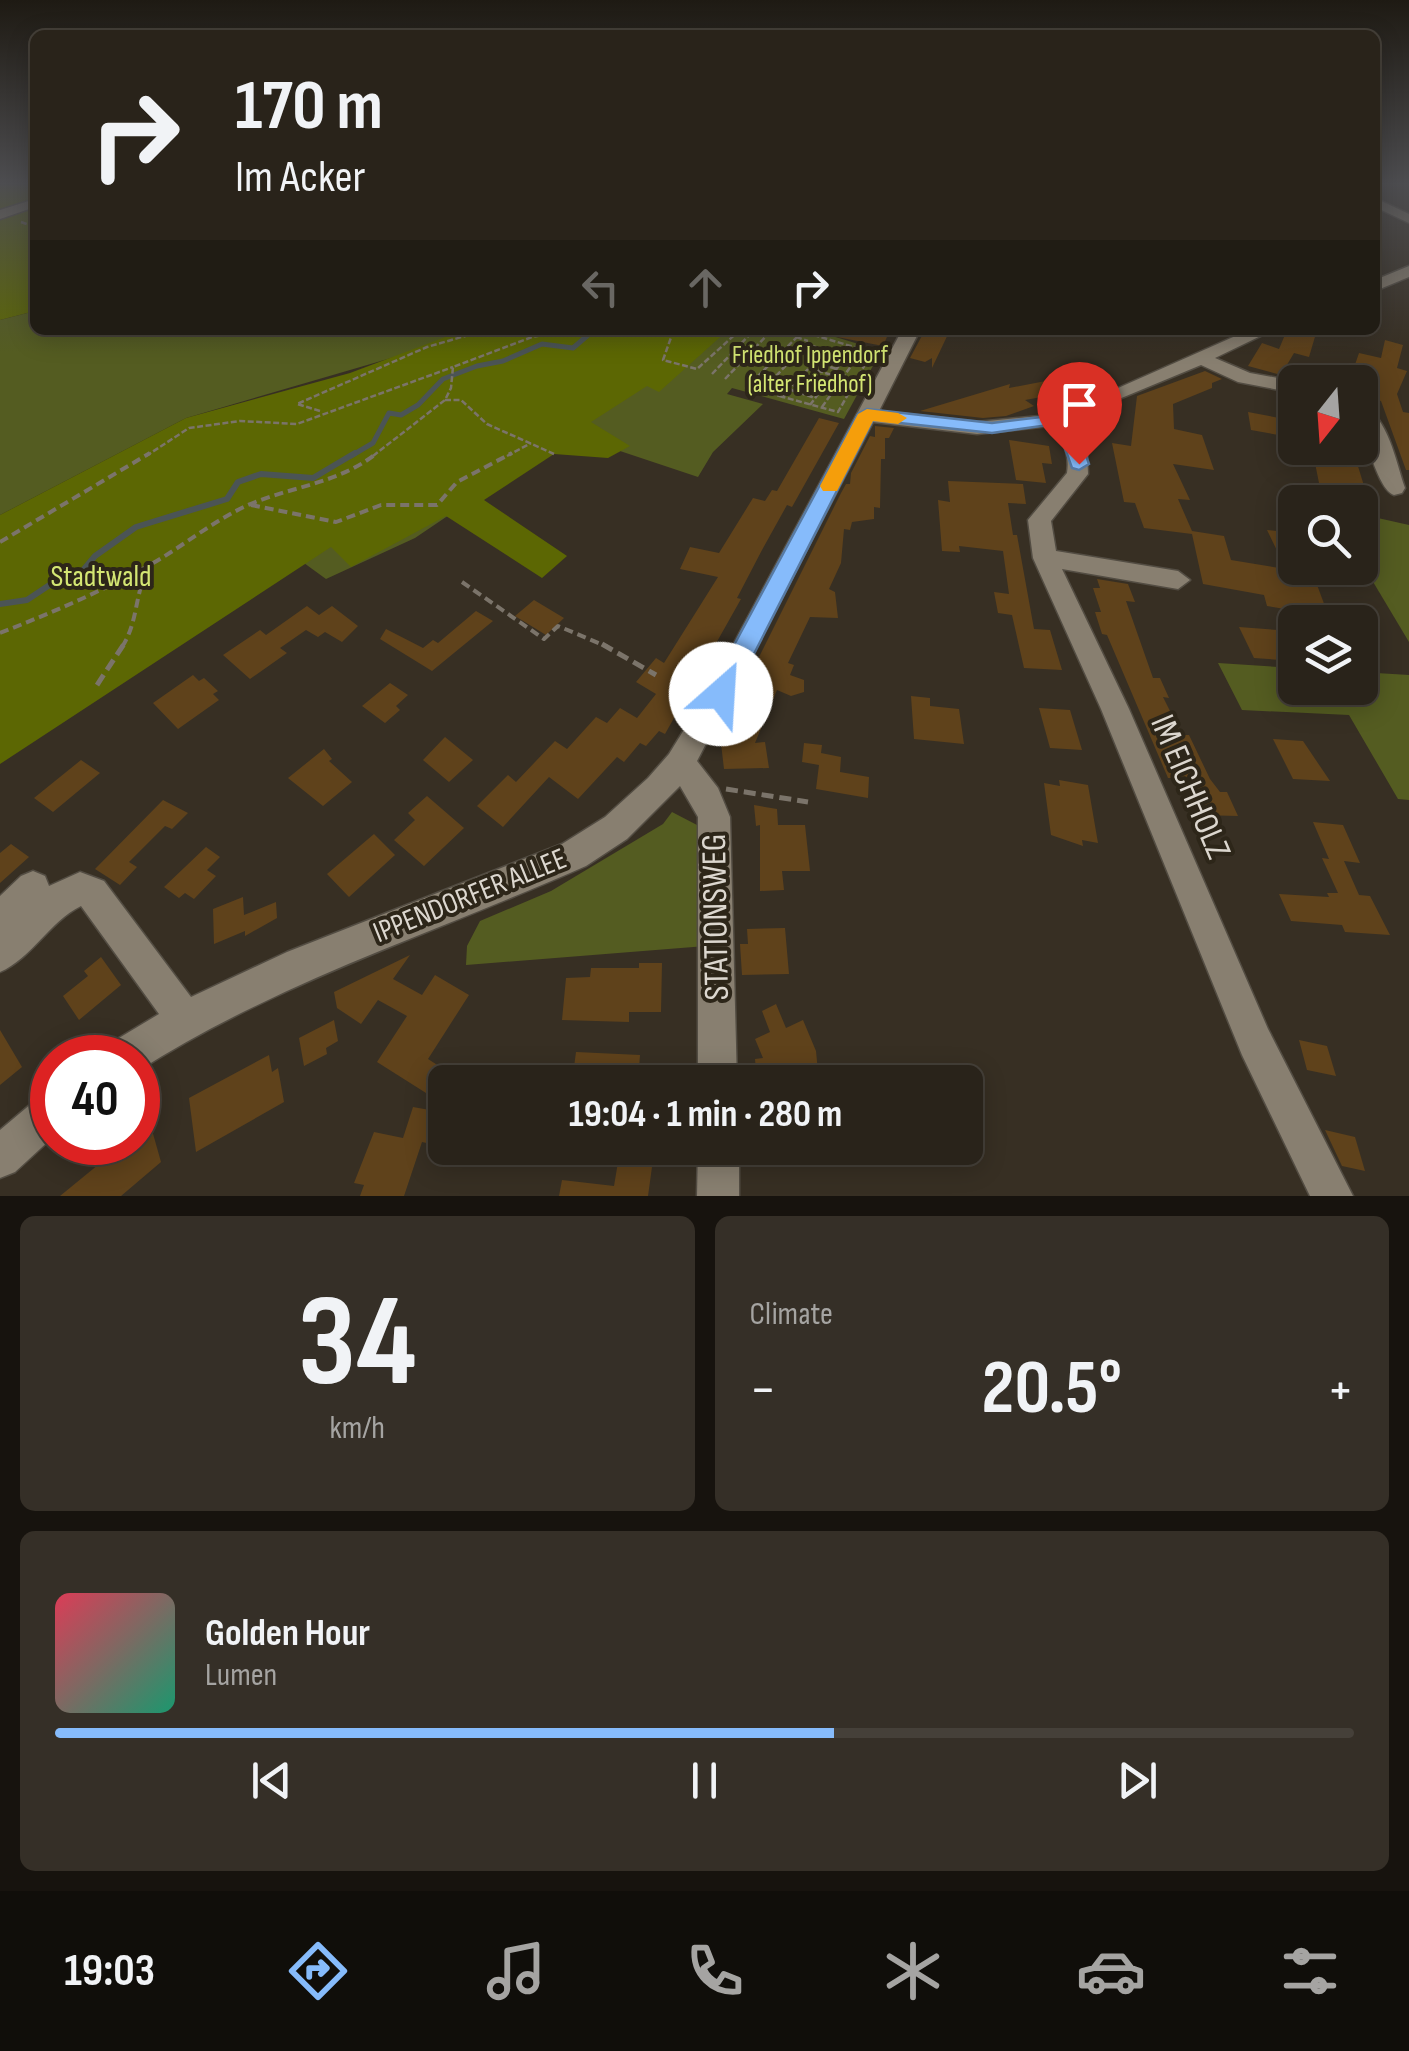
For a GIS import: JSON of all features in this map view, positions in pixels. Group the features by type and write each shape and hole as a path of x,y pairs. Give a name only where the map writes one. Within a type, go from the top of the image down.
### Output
{"street":[{"name":"IPPENDORFER ALLEE","path":"158,1035 265,978 574,856 616,828 660,788 688,774 721,694 908,335"},
{"path":"867,414 992,428 1052,419 1252,335"},
{"path":"1198,357 1245,378 1278,384"},
{"name":"IM EICHHOLZ","path":"1052,419 1071,438 1079,464 1077,474 1040,520 1038,528 1045,558 1115,709 1255,1042 1332,1196"},
{"path":"1378,443 1394,488"},
{"path":"1045,558 1178,580"},
{"name":"STATIONSWEG","path":"688,774 714,817 718,1065"},
{"path":"0,920 33,888"},
{"path":"0,954 53,902 80,889 92,893 184,1018"},
{"path":"0,1156 30,1131"},
{"path":"718,1196 719,1165"}],"path":[{"path":"320,414 316,408 297,404 428,347 469,335"},
{"path":"0,542 83,496 189,428 240,421 297,424 548,335"},
{"path":"672,335 663,360 698,369 734,335"},
{"path":"712,374 749,335"},
{"path":"725,379 767,335"},
{"path":"806,344 796,337 746,390 764,389 815,335 896,360"},
{"path":"790,343 866,362"},
{"path":"784,349 797,354"},
{"path":"783,397 824,350"},
{"path":"752,382 783,397 838,412 872,352"},
{"path":"778,356 791,360"},
{"path":"819,356 841,364"},
{"path":"810,405 846,356"},
{"path":"709,358 734,369"},
{"path":"822,408 856,360"},
{"path":"772,362 785,366"},
{"path":"814,362 835,371"},
{"path":"809,368 858,376"},
{"path":"0,633 60,610 150,564 249,505 318,485 359,466 445,400 452,369"},
{"path":"765,369 778,374"},
{"path":"758,376 772,380"},
{"path":"800,378 825,384"},
{"path":"795,384 820,391"},
{"path":"789,390 815,398"},
{"path":"445,400 461,400 487,424 554,454"},
{"path":"249,505 336,522 380,506 437,505 456,482 531,444"},
{"path":"97,685 135,627 138,586 150,564"},
{"path":"462,582 544,639 558,626 610,648 656,675"},
{"path":"688,774 808,802"}],"green space":[{"path":"0,241 30,241 30,312 0,320"},
{"name":"Friedhof Ippendorf (alter Friedhof)","path":"30,312 30,335 829,335 881,351 844,419 732,388 727,394 763,404 713,452 698,477 569,434 415,538 326,579 304,563 316,388 398,356 186,418 0,515 0,320"},
{"name":"Stadtwald","path":"451,335 722,335 659,392 647,386 591,422 630,446 608,458 554,454 484,500 567,556 542,578 446,516 351,567 331,547 0,764 0,515 186,418 350,373"},
{"path":"1378,518 1409,525 1409,642 1375,585 1378,585"},
{"path":"1218,663 1278,667 1278,705 1378,705 1378,673 1409,675 1409,800 1398,799 1349,715 1242,710"},
{"path":"672,812 697,825 706,946 466,965 467,946 480,921 551,891 663,824"}],"building":[{"path":"837,335 888,335 883,346"},
{"path":"922,335 948,335 932,368 932,358 925,362 910,358"},
{"path":"1285,335 1316,335 1309,357 1294,353 1287,365 1278,365 1278,374 1248,366 1262,343 1279,349"},
{"path":"1385,340 1403,345 1397,368 1407,371 1397,394 1403,412 1409,413 1409,470 1378,400 1378,365 1355,365 1359,353 1381,358"},
{"path":"1205,371 1222,379 1212,383 1212,388 1173,404 1174,429 1202,435 1214,470 1173,464 1190,500 1178,499 1192,531 1224,536 1231,560 1278,568 1278,585 1317,585 1325,605 1267,606 1264,595 1203,584 1192,534 1144,528 1135,503 1124,502 1112,443 1131,446 1137,396"},
{"path":"1056,379 1069,392 1025,400 1034,406 1006,416 983,418 920,411 1010,384 1009,388"},
{"path":"1248,412 1278,418 1278,435 1251,430"},
{"path":"819,418 839,423 792,507 787,505 737,598 741,599 665,734 659,731 646,746 640,743 624,762 617,757 578,799 549,777 503,827 477,806 508,775 516,782 555,741 567,749 596,717 607,723 620,708 637,718 656,694 636,682 656,658 664,663 718,577 680,569 690,547 719,553 753,498 765,501 772,490 777,491"},
{"path":"875,426 894,428 885,438 885,459 881,459 880,508 874,507 874,519 852,522 850,530 844,529 841,563 829,589 835,592 838,618 810,617 788,663 794,665 790,675 804,680 804,692 791,696 777,690 755,743 765,742 769,768 724,769 720,735 841,493 850,484 851,473 870,436 875,437"},
{"path":"1009,440 1049,446 1052,464 1042,463 1046,483 1016,480"},
{"path":"1315,465 1358,465 1364,485 1319,485"},
{"path":"948,481 1023,484 1026,504 1008,503 1013,535 1017,535 1034,629 1050,630 1062,670 1024,668 1012,615 998,613 994,592 1009,594 1003,551 959,546 960,552 942,551 938,500 950,502"},
{"path":"1267,530 1278,531 1278,553"},
{"path":"1097,579 1128,584 1135,602 1126,601 1153,678 1160,678 1169,698 1163,697 1182,735 1189,735 1210,779 1220,792 1227,792 1238,816 1200,815 1184,778 1168,778 1107,635 1102,634 1095,612 1101,612 1093,588 1100,588"},
{"path":"534,600 564,618 546,635 515,616"},
{"path":"307,606 319,615 332,606 358,626 342,642 325,632 318,637 306,630 280,648 287,653 250,679 223,655 260,630 266,635"},
{"path":"476,611 493,621 432,671 380,639 386,629 423,648 433,640 438,643"},
{"path":"1239,627 1278,630 1278,660 1254,658"},
{"path":"193,675 199,681 204,678 218,691 213,694 219,700 178,729 153,703"},
{"path":"390,683 408,695 396,706 400,710 385,723 362,706"},
{"path":"911,696 930,698 930,706 959,709 964,744 914,739"},
{"path":"1039,708 1070,710 1082,750 1050,748"},
{"path":"445,737 473,760 449,782 423,760"},
{"path":"1273,739 1303,741 1330,781 1293,779"},
{"path":"804,743 822,745 821,753 841,757 840,772 869,777 868,798 816,789 819,765 802,762"},
{"path":"324,749 332,759 329,761 352,782 323,806 288,778"},
{"path":"81,760 100,773 53,812 34,798"},
{"path":"1059,780 1088,785 1098,843 1082,840 1083,846 1051,835 1044,783 1060,786"},
{"path":"427,796 464,828 424,866 394,840 415,820 408,813"},
{"path":"163,800 188,813 172,829 165,826 129,862 137,867 120,885 95,869"},
{"path":"754,805 777,809 778,825 805,825 810,871 782,871 784,890 760,891 760,825 756,826"},
{"path":"1313,822 1343,825 1360,863 1344,861 1359,895 1370,896 1390,935 1345,932 1342,925 1291,921 1279,894 1329,897 1327,893 1338,893 1322,858 1329,859"},
{"path":"374,834 395,855 349,897 327,874"},
{"path":"11,844 29,857 0,883 0,853"},
{"path":"206,847 220,857 207,870 216,876 194,899 185,893 179,898 164,887"},
{"path":"243,897 244,915 276,902 277,918 245,936 245,931 214,944 213,909"},
{"path":"785,928 789,974 742,975 740,944 748,944 747,929"},
{"path":"410,955 393,979 422,995 435,975 469,995 428,1059 437,1065 428,1065 426,1093 377,1062 407,1016 378,1000 361,1024 337,1008 334,992"},
{"path":"101,957 121,985 79,1020 63,996 88,976 84,971"},
{"path":"639,963 662,963 661,1012 629,1012 629,1022 562,1020 566,978 590,977 591,968 639,968"},
{"path":"776,1004 786,1028 803,1020 817,1065 756,1065 755,1059 763,1058 755,1039 770,1032 762,1011"},
{"path":"334,1020 338,1041 326,1048 327,1054 304,1066 299,1038"},
{"path":"0,1030 22,1067 0,1085"},
{"path":"1299,1040 1327,1046 1336,1076 1307,1070"},
{"path":"576,1052 640,1055 639,1065 574,1065"},
{"path":"269,1055 272,1072 278,1068 284,1102 196,1152 189,1098"},
{"path":"413,1107 428,1110 428,1143 422,1142 404,1196 360,1196 364,1185 354,1183 374,1132 403,1138"},
{"path":"1325,1130 1355,1137 1365,1171 1342,1166"},
{"path":"98,1165 157,1165 121,1196 60,1196"},
{"path":"618,1165 652,1167 648,1196 559,1196 562,1180 614,1186"}],"waterway":[{"path":"351,456 373,443 389,413 401,415 418,405 443,379 503,361 542,344 573,348 588,335"},
{"path":"0,604 27,600 57,580 80,574 95,556 136,527 227,499 238,482 261,474 313,478 355,453"}],"slow traffic":[{"path":"830,486 867,414 898,418"}],"route":[{"path":"721,694 867,414 992,428 1052,419 1076,446 1079,464"}]}
